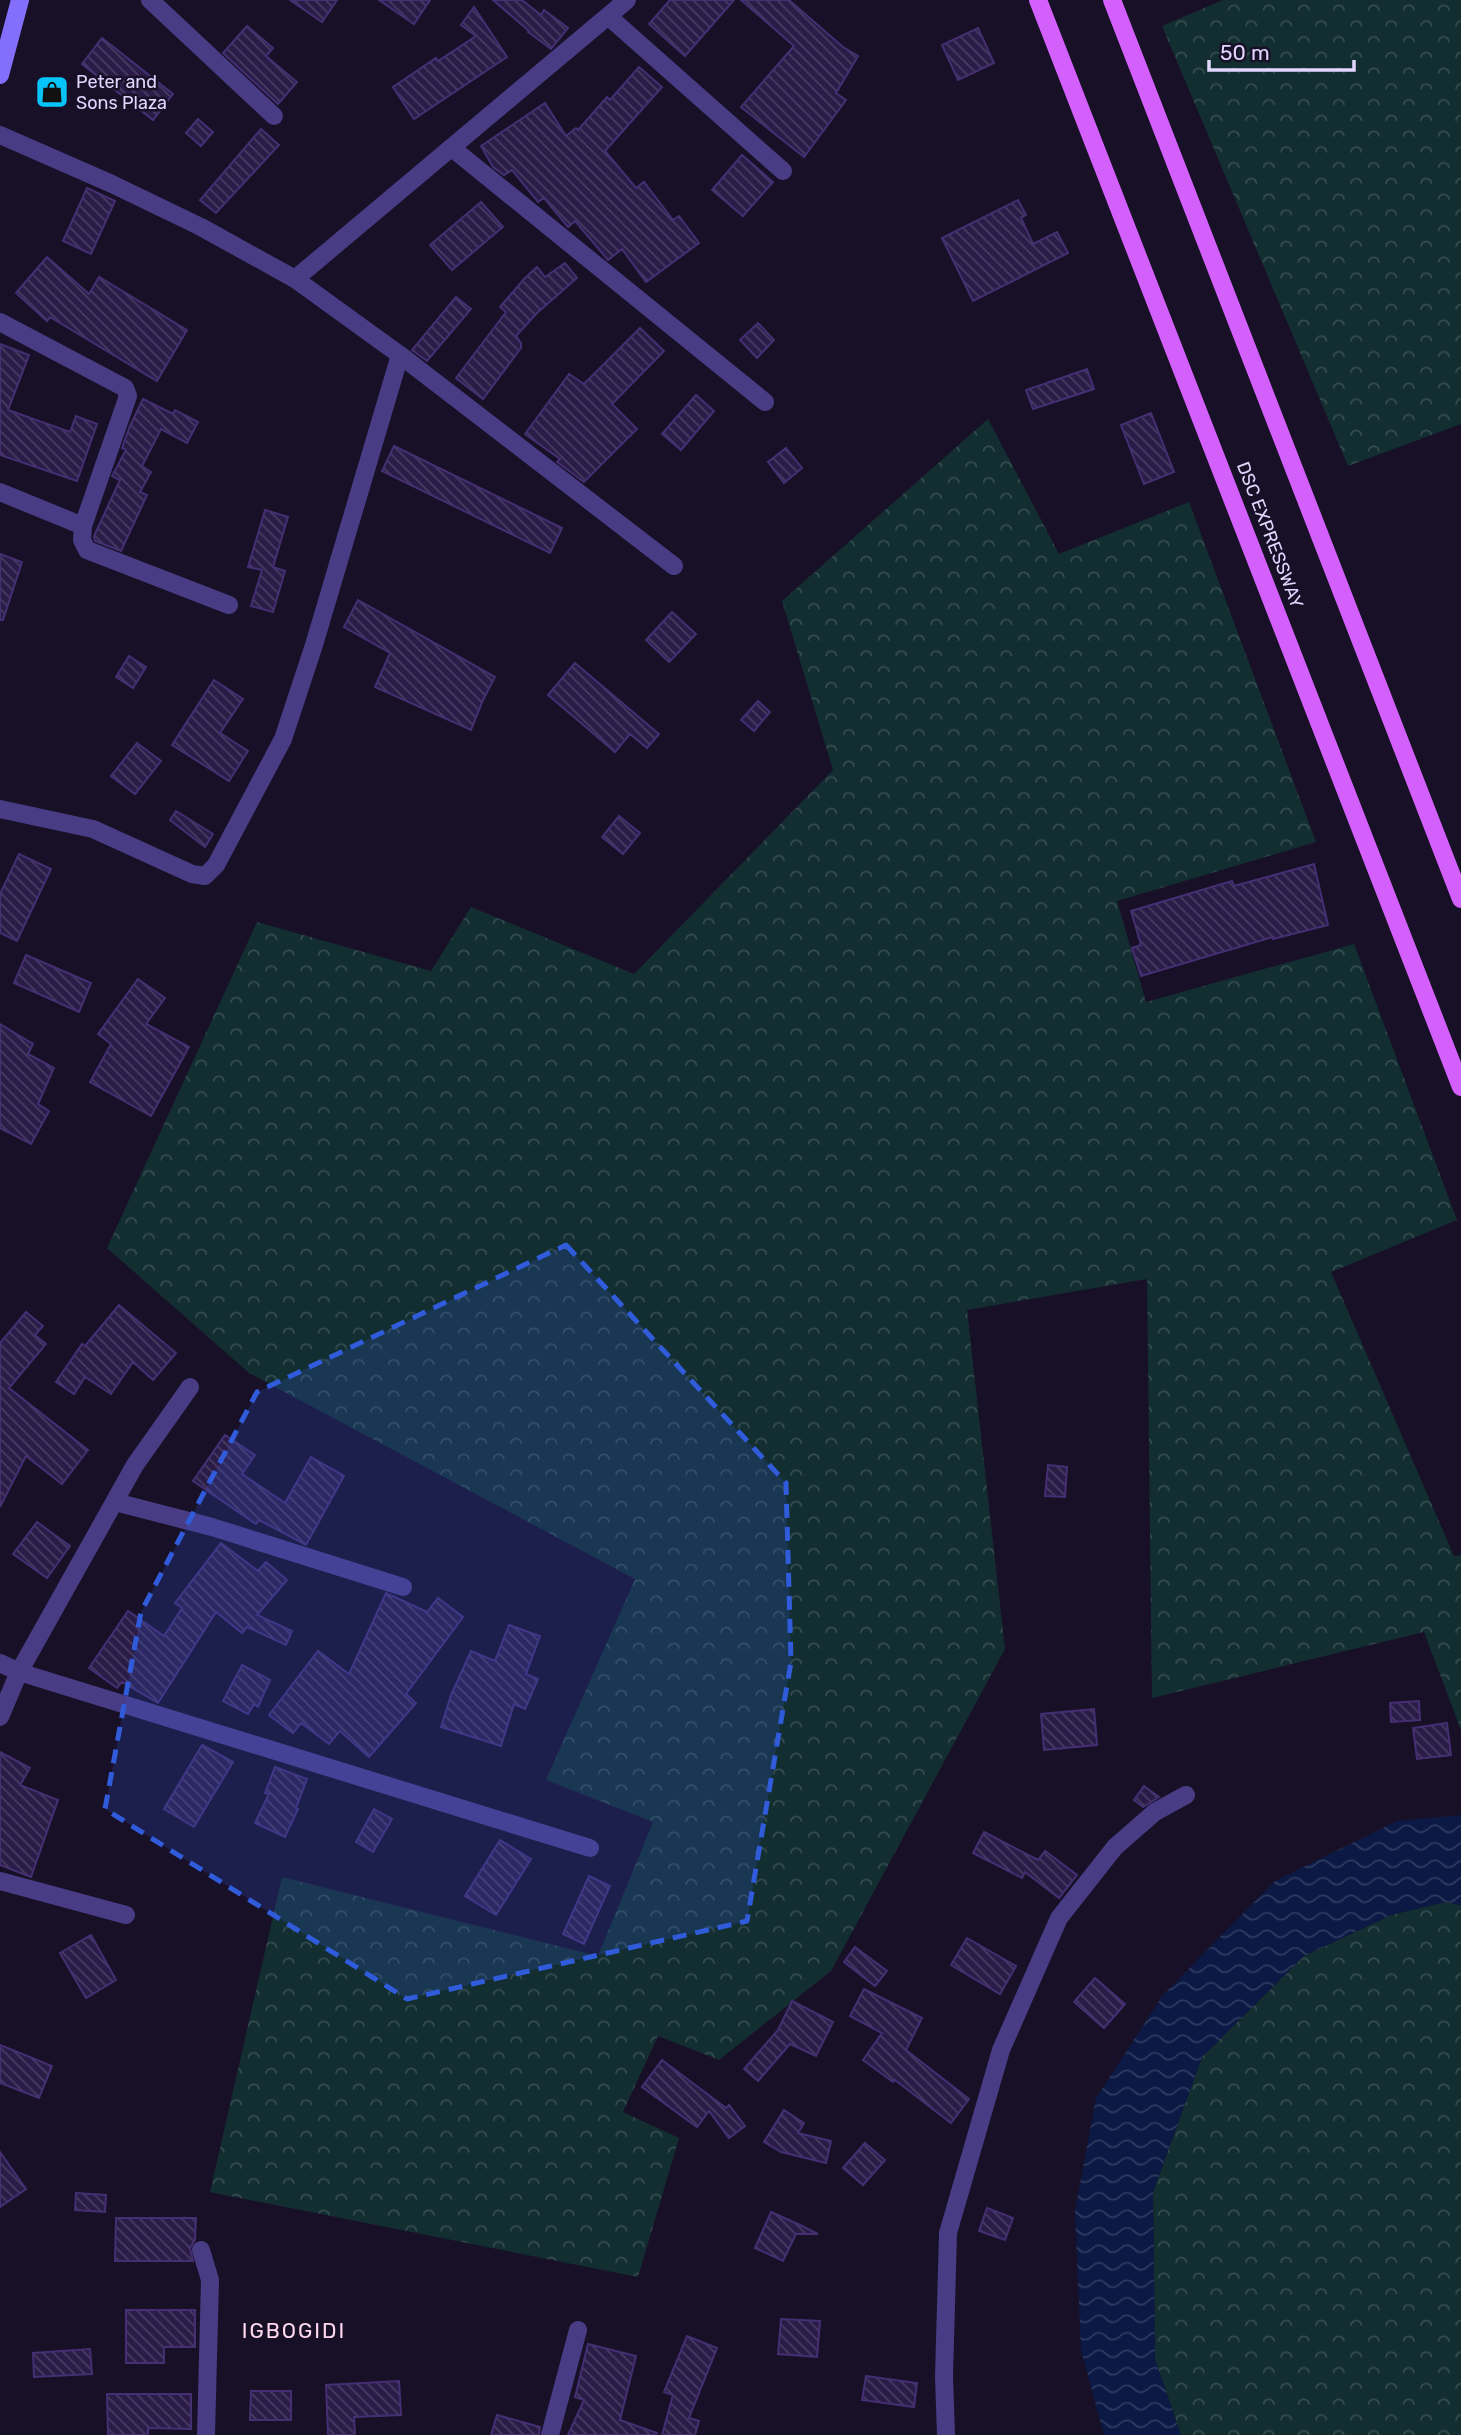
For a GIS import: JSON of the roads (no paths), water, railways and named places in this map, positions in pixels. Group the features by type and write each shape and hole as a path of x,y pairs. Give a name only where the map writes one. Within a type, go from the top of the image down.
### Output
{"main road":[{"name":"DSC EXPRESSWAY","path":"1038,0 1461,1087"},
{"path":"1112,0 1461,899"}],"street":[{"path":"0,75 20,0"},
{"path":"150,0 274,116"},
{"path":"295,279 627,0"},
{"path":"608,16 783,171"},
{"path":"0,135 201,226 295,279 400,355 674,566"},
{"path":"452,148 765,402"},
{"path":"0,322 125,388 128,396 83,526 82,540 87,550 229,605"},
{"path":"0,809 93,829 192,874 205,876 216,865 283,739 314,645 400,355"},
{"path":"0,492 83,526"},
{"path":"0,1717 19,1672 135,1465 190,1387"},
{"path":"116,1502 212,1527 403,1587"},
{"path":"0,1663 19,1672 590,1848"},
{"path":"946,2435 944,2377 948,2233 1000,2050 1059,1918 1115,1847 1155,1812 1186,1795"},
{"path":"0,1881 126,1915"},
{"path":"201,2250 210,2280 206,2435"},
{"path":"550,2435 578,2330"}],"water":[{"path":"1461,1815 1461,1905 1445,1902 1391,1915 1304,1956 1202,2057 1153,2192 1155,2359 1181,2435 1104,2435 1081,2350 1075,2211 1096,2098 1163,1995 1275,1881 1397,1821"}],"place":[{"name":"Peter and Sons Plaza","path":"52,92"}],"district":[{"name":"IGBOGIDI","path":"294,2331"}]}
